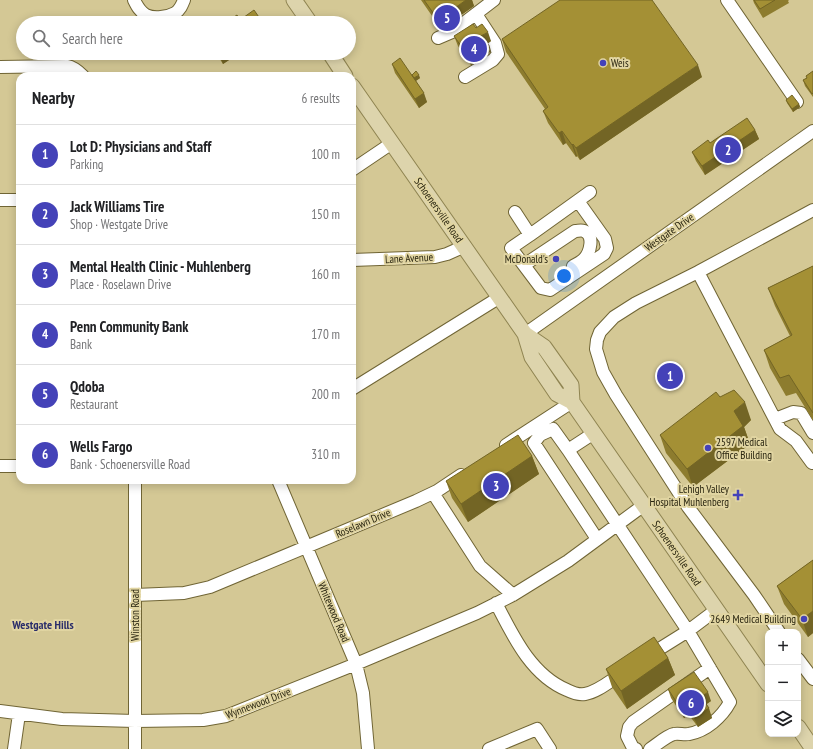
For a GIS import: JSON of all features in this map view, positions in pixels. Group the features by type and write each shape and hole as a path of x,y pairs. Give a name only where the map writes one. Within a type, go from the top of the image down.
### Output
{"main road":[{"path":"294,0 305,16"},
{"path":"335,60 342,72"},
{"name":"Schoenersville Road","path":"356,92 525,334 532,357 557,394 572,402 765,680"},
{"path":"801,731 813,748"}],"street":[{"path":"134,0 139,9 147,15 152,16"},
{"path":"161,16 175,13 181,7 184,0"},
{"path":"438,38 452,32 494,0"},
{"path":"727,0 797,102"},
{"path":"465,77 493,60 498,54 495,43 476,14"},
{"path":"0,67 67,66 78,72"},
{"name":"Westgate Drive","path":"525,334 813,131"},
{"path":"356,167 392,143"},
{"path":"578,201 607,243 606,251 604,254 550,290 541,288 511,248 590,192"},
{"path":"0,200 16,200"},
{"path":"777,629 754,595 688,507 616,395 603,372 597,354 597,340 600,332 614,317 636,303 698,272 813,210"},
{"path":"515,212 530,235"},
{"path":"524,265 575,231 588,234 590,239 589,252 584,259 541,288"},
{"name":"Lane Avenue","path":"356,260 435,257 448,254 465,246"},
{"path":"698,272 780,429 796,441 812,463 813,461"},
{"path":"356,387 500,298"},
{"path":"494,454 537,431 572,402"},
{"path":"775,420 793,412 801,413 813,433"},
{"path":"537,431 553,429 568,450 688,631 730,702 726,709 714,722 698,732 688,735 674,734 650,749"},
{"path":"537,431 534,443 597,539"},
{"path":"568,450 594,433"},
{"path":"0,466 16,466"},
{"name":"Roselawn Drive","path":"135,595 172,594 210,587 433,493 469,470"},
{"name":"Winston Road","path":"135,484 135,749"},
{"name":"Whitewood Road","path":"280,484 356,664 363,693 368,749"},
{"path":"433,493 480,566 513,595"},
{"name":"Wynnewood Drive","path":"0,711 62,719 135,721 203,720 226,716 356,664 496,604 568,561 644,506"},
{"path":"496,604 513,636 533,664 550,681 577,694 585,694 594,691 688,631 716,610"},
{"path":"801,663 813,679"},
{"path":"636,749 633,748 627,736 629,727 633,722 710,668"},
{"path":"14,749 19,714"},
{"path":"489,749 537,729 550,749"}],"building":[{"path":"424,0 466,0 441,18 436,17"},
{"path":"560,0 652,0 698,65 576,148 562,131 559,133 543,111 548,107 502,39"},
{"path":"754,0 775,0 760,9"},
{"path":"254,10 258,16 246,16"},
{"path":"473,24 476,28 482,24 488,32 481,36 486,43 468,56 454,36"},
{"path":"400,58 424,93 415,99 392,64"},
{"path":"416,71 419,75 414,78 412,75"},
{"path":"813,71 813,93 812,94 803,80"},
{"path":"792,95 799,104 792,109 786,100"},
{"path":"747,118 755,130 702,166 692,152 708,140 710,143"},
{"path":"813,266 813,413 789,375 780,378 764,350 792,335 768,288"},
{"path":"734,390 745,402 734,411 743,426 687,469 660,435 716,392 720,397"},
{"path":"518,435 532,456 461,504 446,481"},
{"path":"813,560 813,611 802,619 777,586"},
{"path":"654,637 668,658 621,691 606,669"},
{"path":"694,672 708,692 701,697 709,708 694,718 686,706 681,709 668,689"}],"place":[{"name":"Qdoba","path":"447,18"},
{"name":"Penn Community Bank","path":"474,49"},
{"name":"Weis","path":"603,63"},
{"name":"Jack Williams Tire","path":"728,150"},
{"name":"McDonald's","path":"556,259"},
{"name":"Lot D: Physicians and Staff","path":"670,376"},
{"name":"2597 Medical Office Building","path":"708,448"},
{"name":"Mental Health Clinic - Muhlenberg","path":"496,486"},
{"name":"Lehigh Valley Hospital Muhlenberg","path":"738,495"},
{"name":"2649 Medical Building","path":"804,619"},
{"name":"Wells Fargo","path":"691,703"}],"district":[{"name":"Westgate Hills","path":"43,625"}]}
